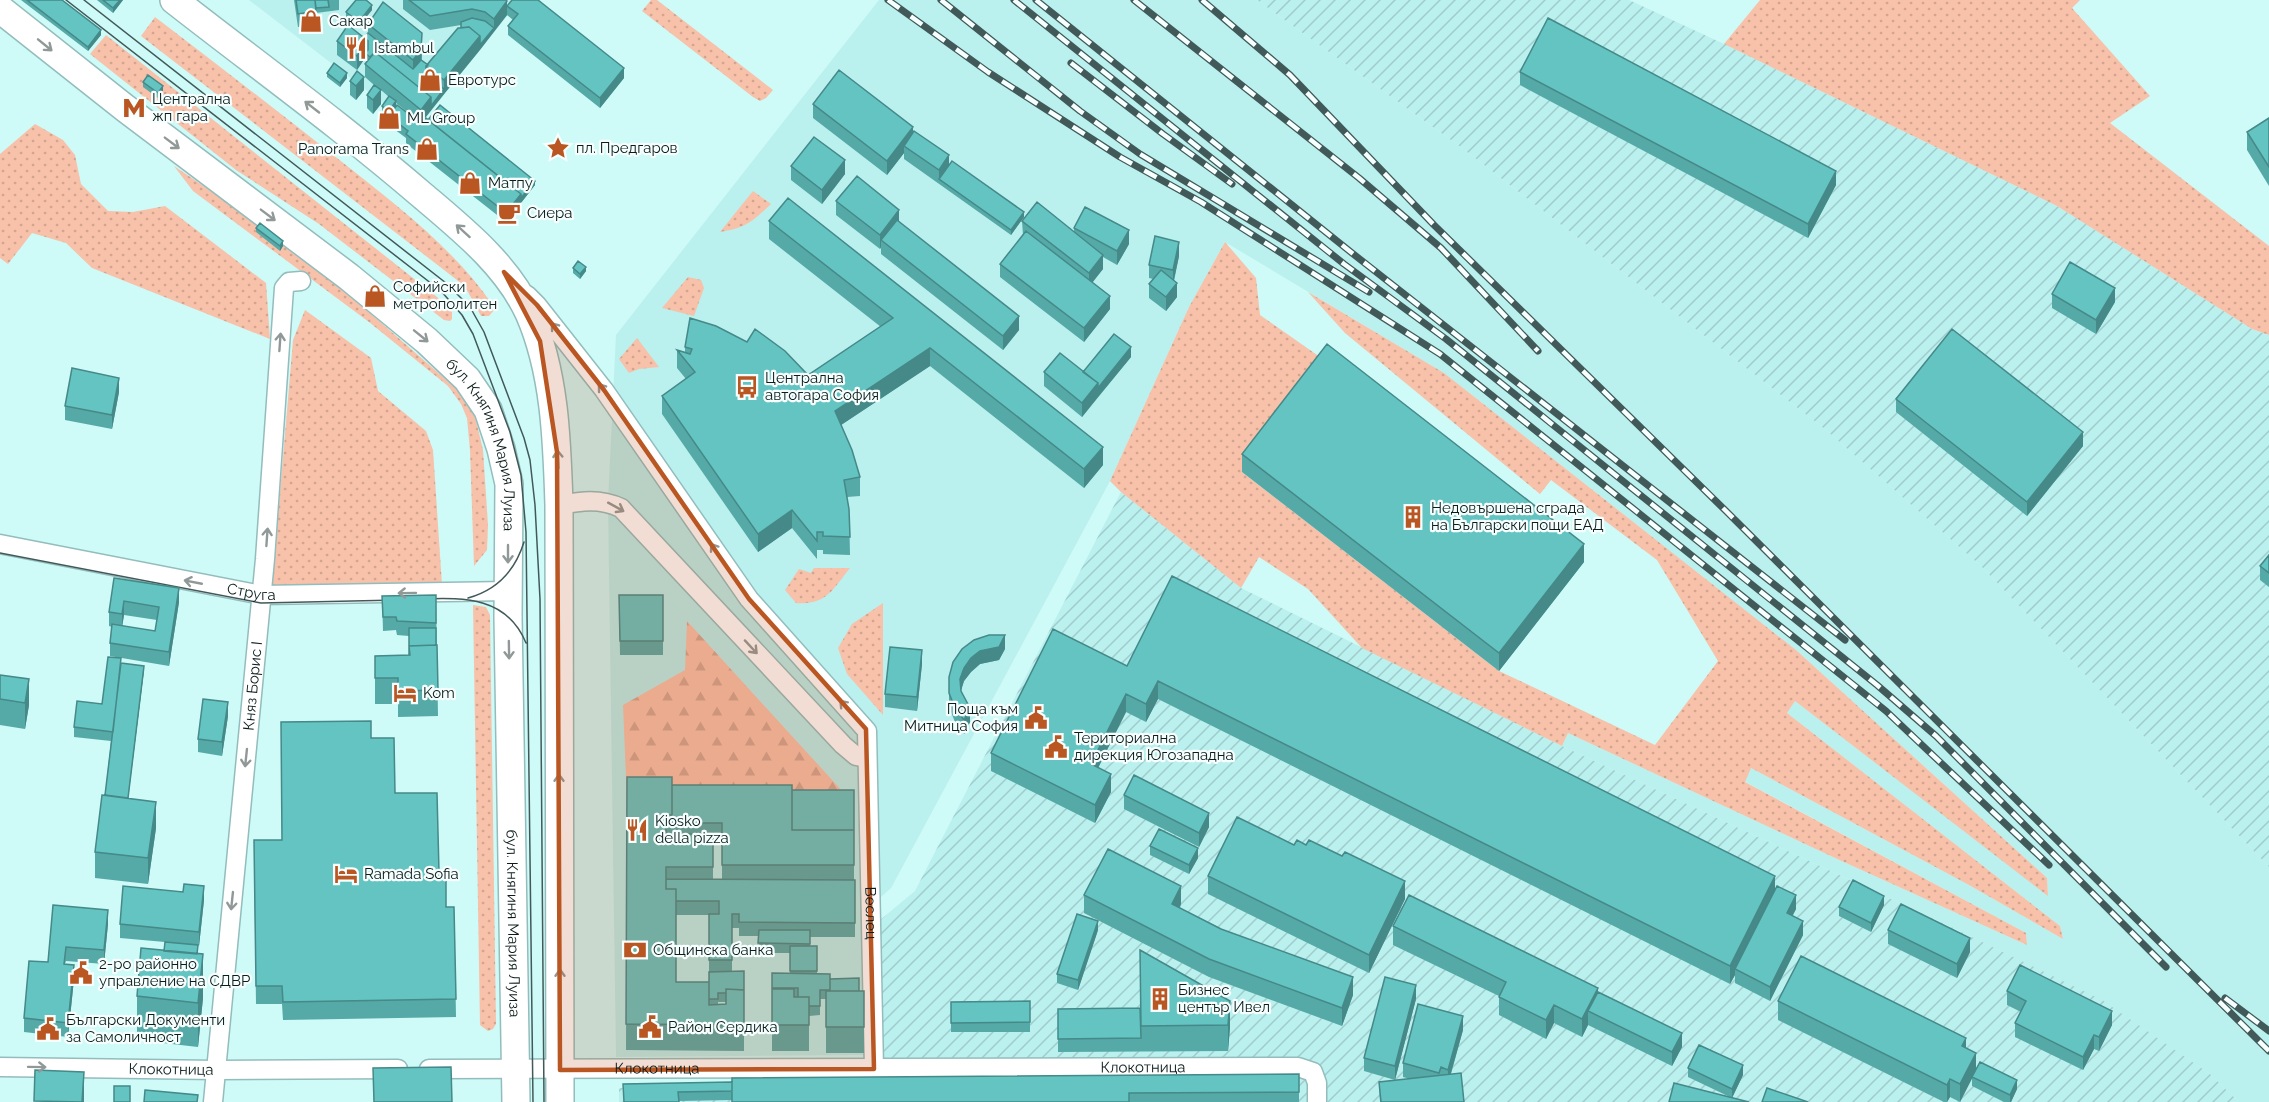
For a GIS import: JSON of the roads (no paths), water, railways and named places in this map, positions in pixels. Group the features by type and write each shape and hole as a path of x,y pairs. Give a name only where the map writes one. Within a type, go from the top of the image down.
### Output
{"main road":[{"path":"174,0 386,164 467,234 504,272 528,311 540,340 554,414 560,505 560,1102"},
{"name":"бул. Княгиня Мария Луиза","path":"0,9 116,102 349,278 427,341 467,380 488,410 501,449 508,484 516,1102"}],"street":[{"name":"Веслец","path":"504,272 537,305 604,390 749,599 866,729 874,1069"},
{"name":"Княз Борис I","path":"213,1102 262,595 284,288 289,282 301,281"},
{"path":"560,505 599,501 609,502 621,508 843,745 856,756 867,758"},
{"name":"Струга","path":"0,544 262,595 508,591"},
{"name":"Клокотница","path":"0,1067 216,1070 1298,1067 1313,1072 1317,1083 1317,1102"}],"tram line":[{"path":"66,0 441,291 462,315 473,334 510,432 521,475 526,532 533,1102"},
{"path":"84,0 446,283 470,307 484,332 524,438 530,460 535,505 540,599 544,1102"},
{"path":"468,598 488,590 504,578 516,562 524,542"},
{"path":"0,553 261,603 398,600"},
{"path":"419,599 466,600 495,608 517,627 526,643"}],"railway":[{"path":"888,0 988,72 1120,157 1201,202 1440,354 1886,711 2049,865"},
{"path":"941,0 1080,111 1140,154 1369,292"},
{"path":"1014,0 1344,264 1446,339 1877,685 1936,736 2166,967"},
{"path":"1036,0 1352,253 1845,640"},
{"path":"1134,0 1359,178 1441,248 1538,351"},
{"path":"1202,0 1290,75 1434,225 1726,511 2269,1051"},
{"path":"1071,63 1232,184"},
{"path":"2225,998 2269,1031"}],"place":[{"name":"Сакар","path":"311,21"},
{"name":"Istambul","path":"356,48"},
{"name":"Евротурс","path":"430,80"},
{"name":"Централна жп гара","path":"134,108"},
{"name":"ML Group","path":"389,118"},
{"name":"пл. Предгаров","path":"558,148"},
{"name":"Panorama Trans","path":"427,149"},
{"name":"Матпу","path":"470,183"},
{"name":"Сиера","path":"509,213"},
{"name":"Софийски метрополитен","path":"375,296"},
{"name":"Централна автогара София","path":"747,387"},
{"name":"Недовършена сграда на Български пощи ЕАД","path":"1413,517"},
{"name":"Kom","path":"405,693"},
{"name":"Поща към Митница София","path":"1036,718"},
{"name":"Териториална дирекция Югозападна","path":"1056,747"},
{"name":"Kiosko della pizza","path":"637,830"},
{"name":"Ramada Sofia","path":"346,874"},
{"name":"Общинска банка","path":"635,950"},
{"name":"2-ро районно управление на СДВР","path":"81,973"},
{"name":"Бизнес център Ивел","path":"1160,999"},
{"name":"Район Сердика","path":"650,1027"},
{"name":"Български Документи за Самоличност","path":"48,1029"}]}
